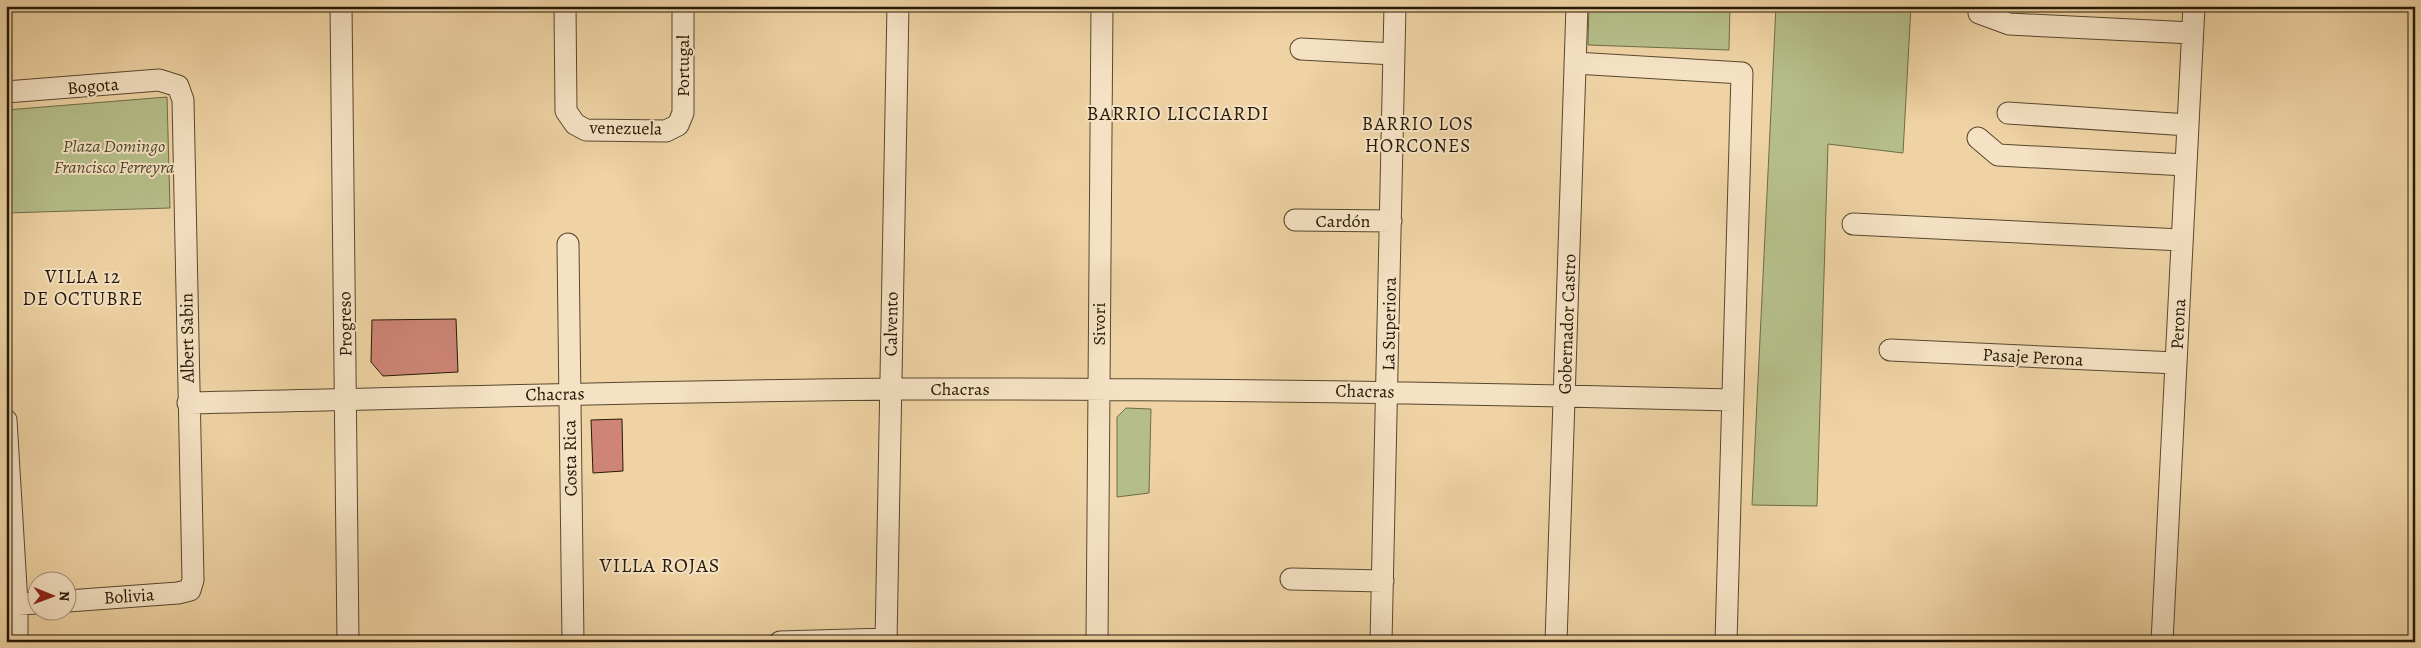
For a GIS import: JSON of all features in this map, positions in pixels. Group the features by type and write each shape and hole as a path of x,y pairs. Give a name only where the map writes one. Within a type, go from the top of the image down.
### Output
{"street":[{"name":"Progreso","path":"340,6 348,642"},
{"name":"venezuela","path":"565,6 566,111 575,124 586,130 666,131 678,126"},
{"name":"Portugal","path":"678,126 683,113 683,6"},
{"name":"Calvento","path":"886,641 898,6"},
{"name":"Sivori","path":"1097,642 1102,6"},
{"name":"La Superiora","path":"1381,642 1395,6"},
{"name":"Gobernador Castro","path":"1556,642 1577,6"},
{"name":"Perona","path":"2162,642 2194,6"},
{"path":"1979,13 2009,24 2192,33"},
{"path":"1301,49 1394,54"},
{"path":"1575,63 1742,73 1726,642"},
{"name":"Bogota","path":"6,92 159,80 178,86"},
{"name":"Albert Sabin","path":"178,86 183,100 193,580 190,590"},
{"path":"2008,113 2188,125"},
{"path":"1978,138 1998,154 2186,165"},
{"name":"Cardón","path":"1295,220 1391,221"},
{"path":"1853,224 2182,240"},
{"name":"Costa Rica","path":"568,244 573,642"},
{"name":"Pasaje Perona","path":"1890,350 2176,363"},
{"name":"Chacras","path":"188,403 569,393 890,389 1388,391 1732,400"},
{"path":"6,420 27,603 17,642"},
{"path":"1291,579 1383,581"},
{"name":"Bolivia","path":"78,599 178,593 190,590"},
{"path":"780,642 886,641"}],"green space":[{"path":"1589,6 1730,6 1729,50 1588,45"},
{"path":"1776,6 1911,6 1903,153 1828,144 1817,506 1752,505"},
{"name":"Plaza Domingo Francisco Ferreyra","path":"167,97 170,208 6,213 6,110"},
{"path":"1126,408 1151,409 1149,493 1117,497 1117,417"}],"building":[{"path":"456,319 458,372 383,376 371,362 372,320"},
{"path":"622,419 623,471 593,473 591,420"}],"district":[{"name":"BARRIO LICCIARDI","path":"1178,113"},
{"name":"BARRIO LOS HORCONES","path":"1418,134"},
{"name":"VILLA 12 DE OCTUBRE","path":"83,287"},
{"name":"VILLA ROJAS","path":"660,565"}]}
